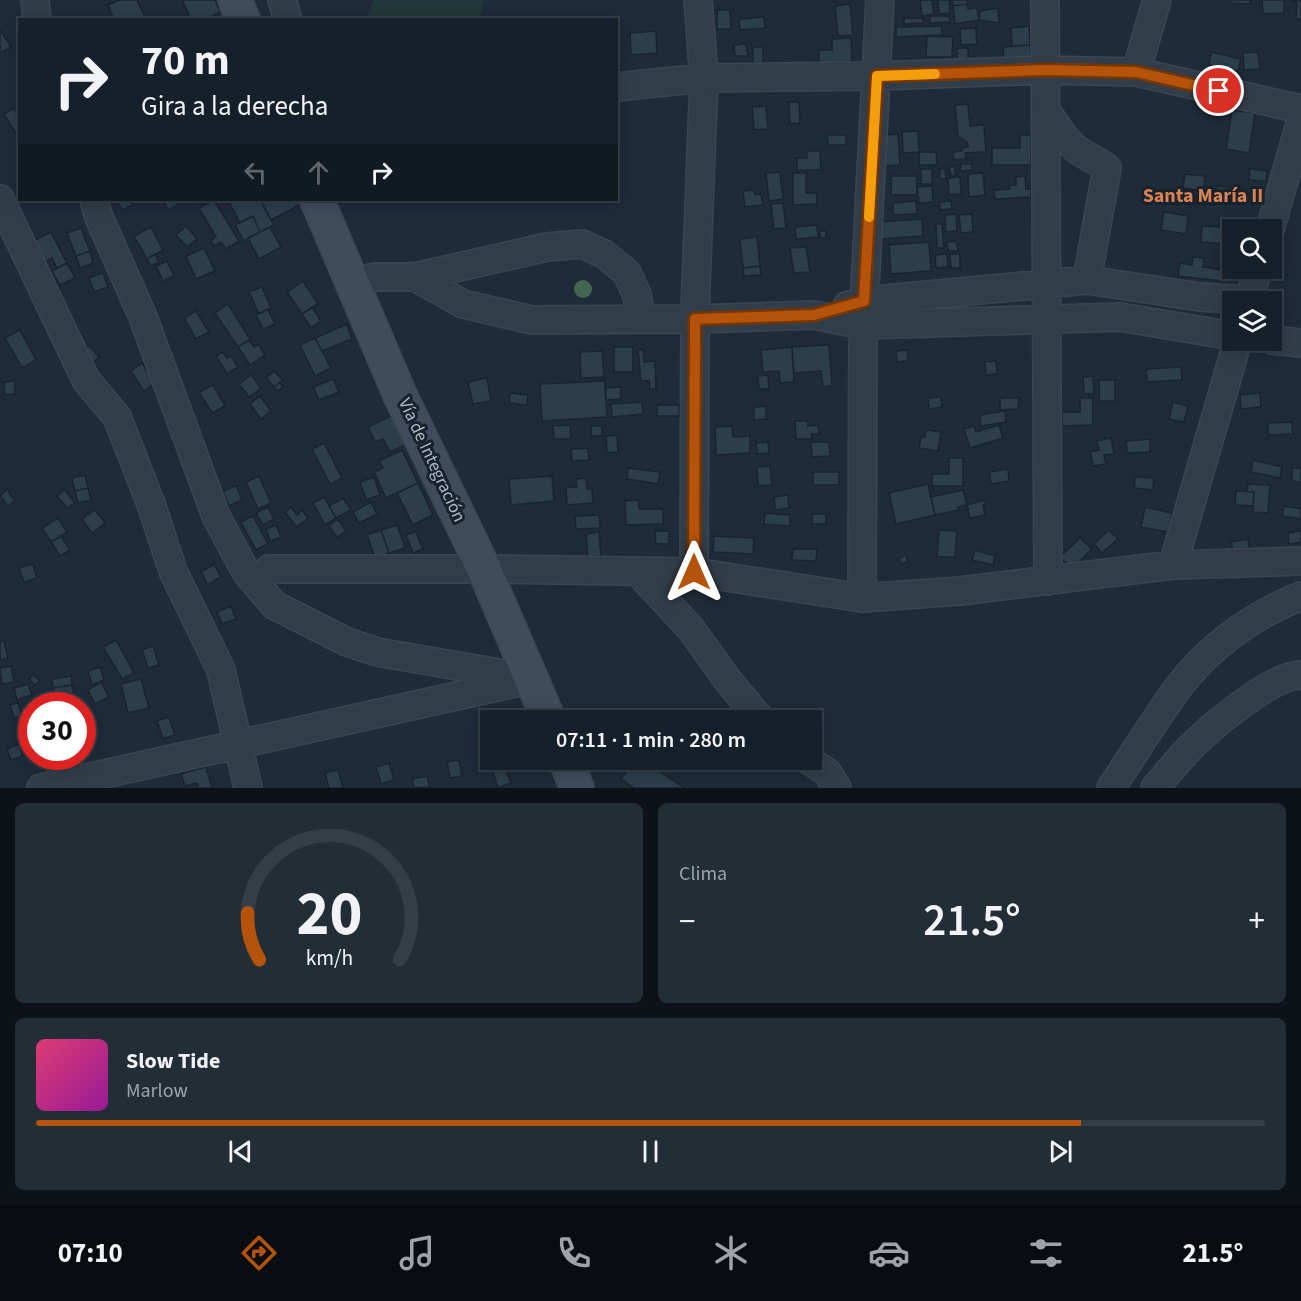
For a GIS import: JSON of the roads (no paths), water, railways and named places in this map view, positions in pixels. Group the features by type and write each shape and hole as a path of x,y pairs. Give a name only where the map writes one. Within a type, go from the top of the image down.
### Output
{"main road":[{"path":"235,0 242,18"},
{"name":"Vía de Integración","path":"317,201 400,395 484,569 545,710"},
{"path":"570,770 577,788"}],"street":[{"path":"35,0 37,18"},
{"path":"282,0 287,18"},
{"path":"694,572 695,319 704,78 698,0"},
{"path":"862,598 864,313 880,0"},
{"path":"1045,0 1048,581"},
{"path":"1136,72 1157,0"},
{"path":"618,87 704,78 877,76 1045,70 1136,72 1301,110"},
{"path":"1046,110 1069,143 1107,168 1087,280"},
{"path":"1273,219 1301,120"},
{"path":"0,199 86,380 117,417 151,504 173,572 221,670 248,788"},
{"path":"94,201 98,215 147,327 216,516 246,572 274,605 347,642 377,652 532,679"},
{"path":"352,282 375,277 415,277 547,247 582,244 604,254 627,273 637,295 640,319"},
{"path":"415,277 463,304 532,320 695,319 864,313 1046,320 1120,317 1222,334"},
{"path":"864,313 1046,283 1087,280 1222,299"},
{"path":"1282,341 1301,343"},
{"path":"1173,565 1235,351"},
{"path":"269,570 484,569 694,572 862,598 960,591 1173,565 1301,561"},
{"path":"638,572 691,629 729,682 753,710"},
{"path":"1111,788 1178,688 1214,648 1262,614 1301,597"},
{"path":"1155,788 1187,751 1232,711 1263,690 1292,675 1301,675"},
{"path":"41,788 532,679"},
{"path":"822,769 827,772 837,788"}],"district":[{"name":"Santa María II","path":"1203,196"}]}
